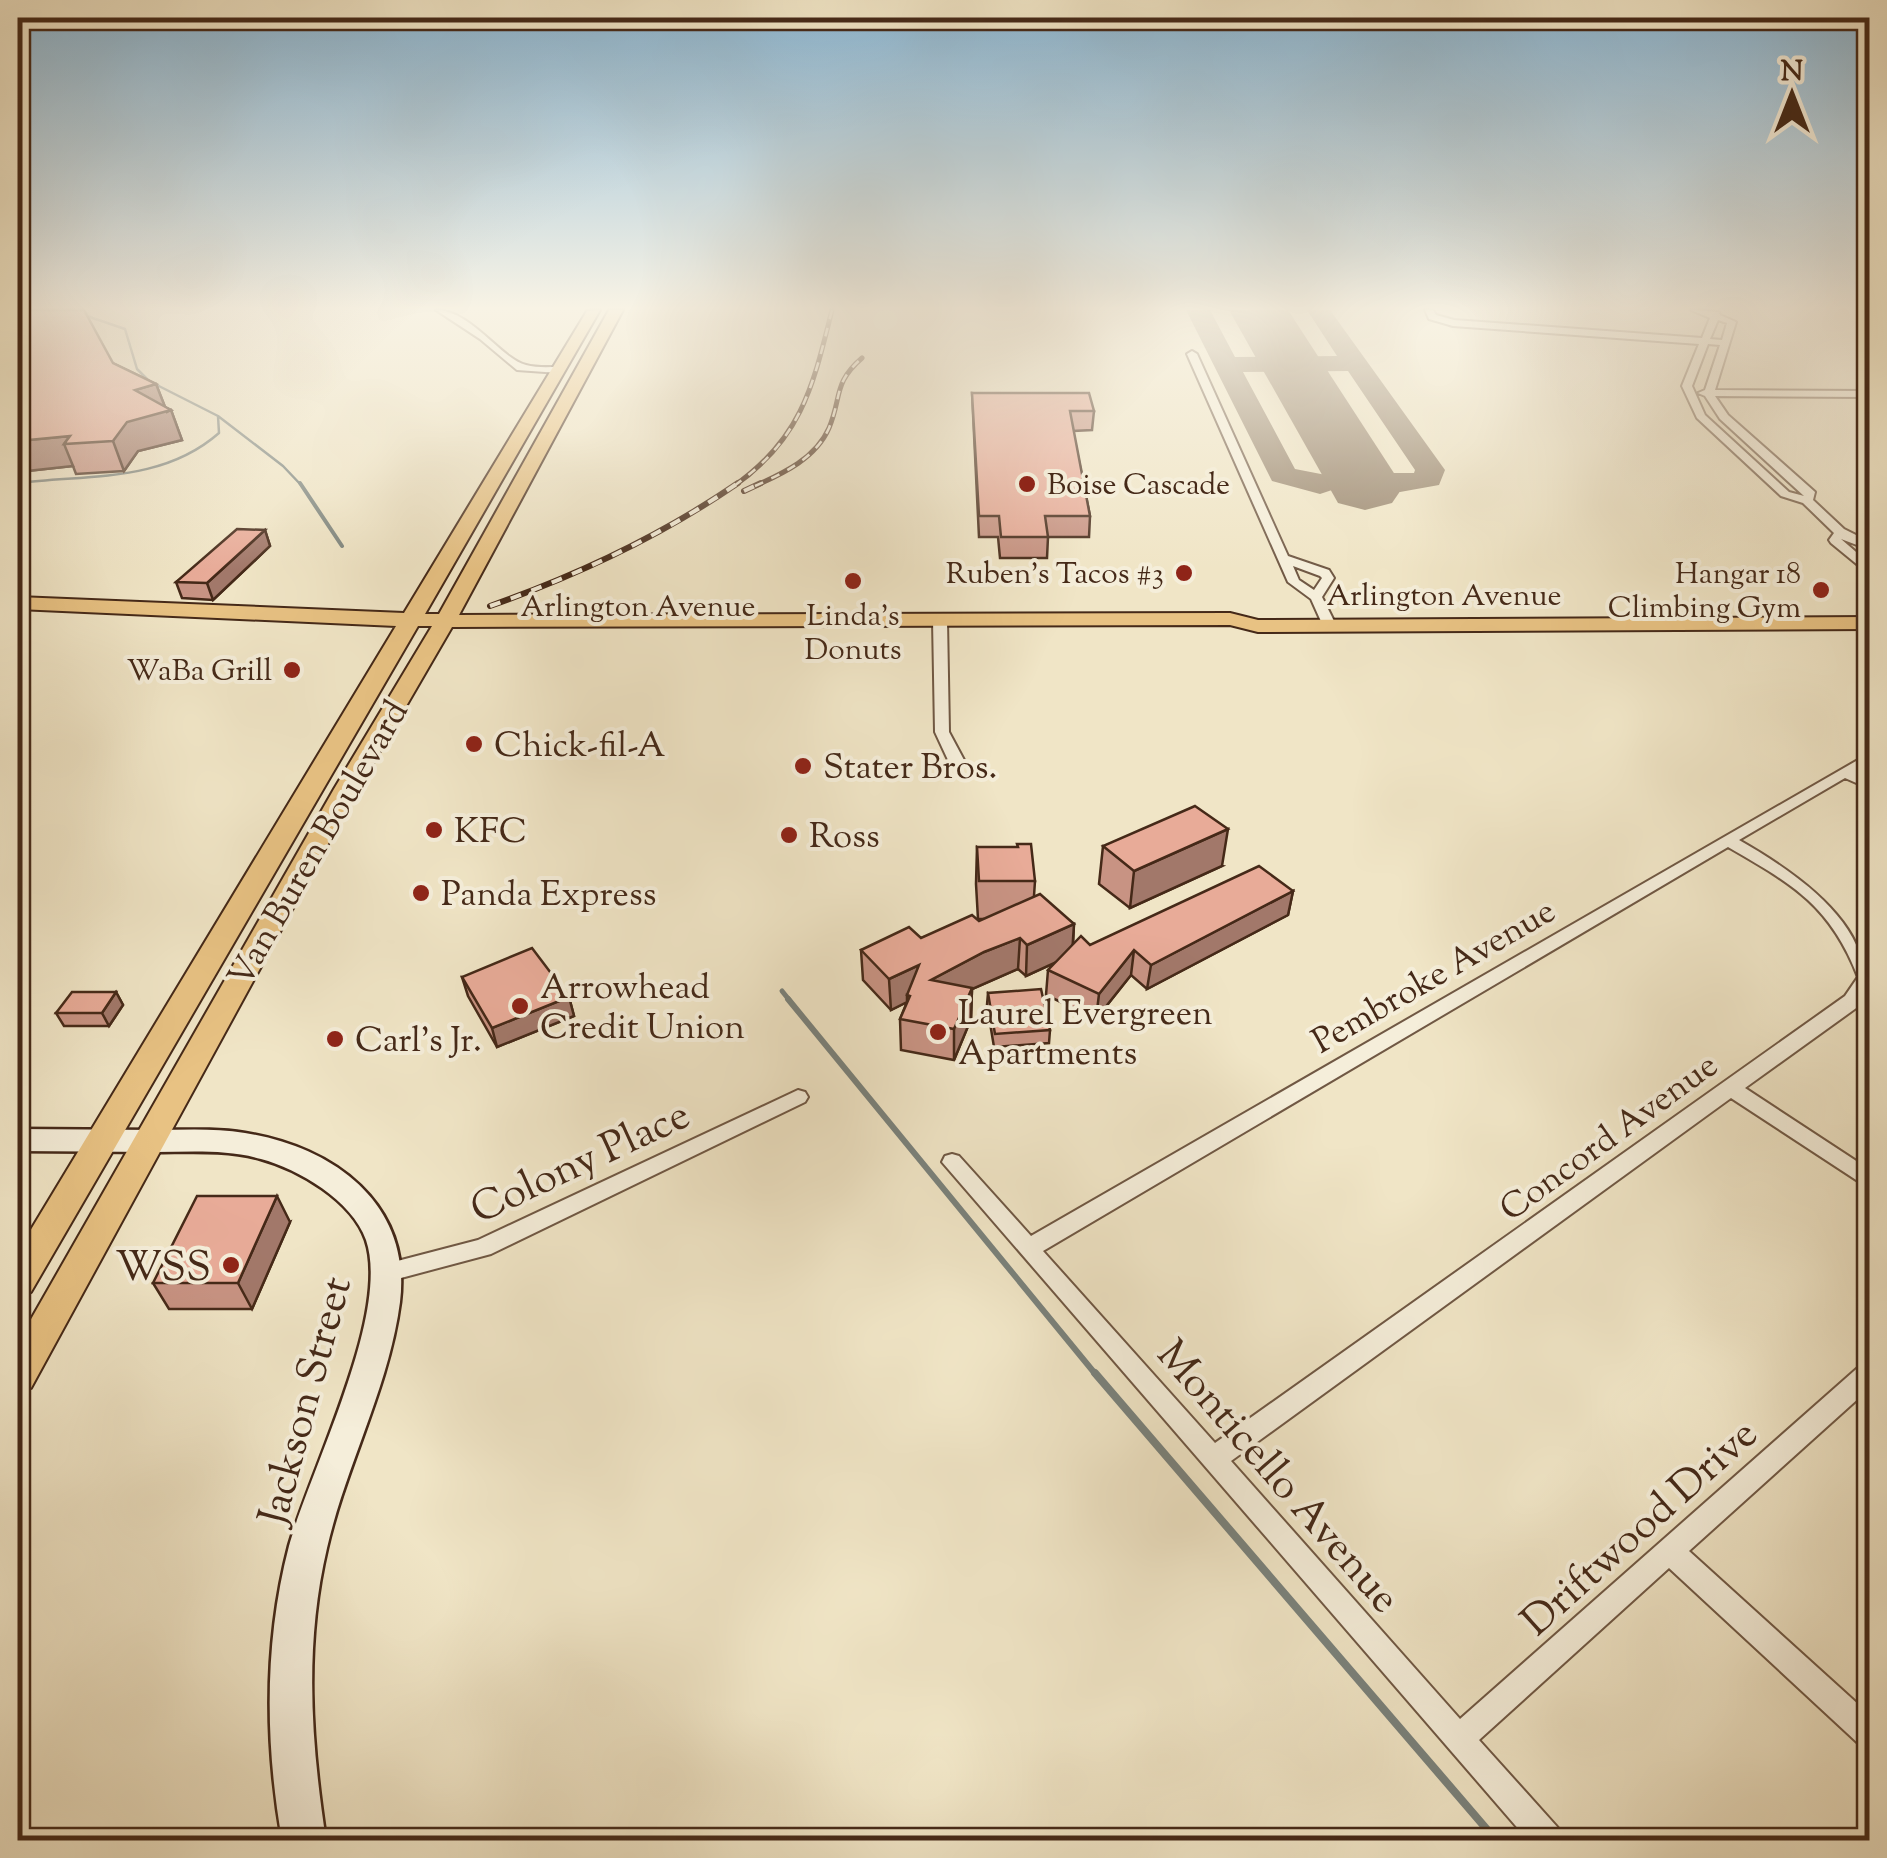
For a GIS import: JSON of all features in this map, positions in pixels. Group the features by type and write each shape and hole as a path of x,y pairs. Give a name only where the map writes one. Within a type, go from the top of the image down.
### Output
{"main road":[{"name":"Van Buren Boulevard","path":"18,1282 544,397"},
{"name":"Van Buren Boulevard","path":"18,1376 568,397"},
{"name":"Arlington Avenue","path":"18,602 404,628"},
{"path":"18,615 30,608 104,608"},
{"name":"Arlington Avenue","path":"18,615 292,634 404,628 940,627 1231,632 1258,626 1870,623"},
{"path":"346,789 338,773 354,745 347,726"},
{"path":"293,886 292,856 321,803 309,790"},
{"name":"Jackson Street","path":"18,1140 255,1146 322,1172 358,1204 382,1242 386,1273 374,1342 321,1499 298,1609 292,1673 292,1743 304,1840"}],"street":[{"path":"1212,397 1294,582 1316,597 1329,625"},
{"path":"1690,397 1701,416 1785,494 1807,501 1840,532 1870,546"},
{"path":"1711,397 1724,417 1812,494 1807,501"},
{"path":"1840,532 1836,540 1870,571"},
{"path":"1286,559 1325,573 1328,578 1316,597"},
{"path":"940,627 942,732 956,760"},
{"name":"Pembroke Avenue","path":"1028,1248 1870,757"},
{"path":"1845,772 1870,784"},
{"name":"Concord Avenue","path":"1214,1459 1852,1002 1868,977 1856,942 1828,905 1784,872 1727,840"},
{"path":"1731,1088 1870,1181"},
{"name":"Colony Place","path":"386,1273 483,1248 798,1097"},
{"name":"Monticello Avenue","path":"952,1162 1548,1840"},
{"name":"Driftwood Drive","path":"1460,1739 1870,1372"},
{"path":"1670,1552 1870,1736"}],"building":[{"path":"18,397 147,397 171,410 127,422 113,441 64,444 70,436 18,441"},
{"name":"Boise Cascade","path":"972,397 1090,397 1094,411 1070,411 1090,516 1045,516 1048,537 1001,537 999,516 979,516"},
{"path":"237,529 265,530 207,583 176,582"},
{"path":"1195,806 1228,829 1134,871 1103,846"},
{"path":"1017,844 1031,844 1035,881 979,881 977,847 1018,847"},
{"path":"1259,866 1293,891 1151,965 1134,950 1099,994 1048,970 1081,936 1090,945"},
{"path":"1040,894 1074,924 1027,945 1020,938 984,952 931,980 972,988 954,1029 900,1019 919,965 889,979 861,950 909,927 921,938 972,915 979,921"},
{"name":"Arrowhead Credit Union","path":"532,948 569,997 492,1028 462,977"},
{"name":"Laurel Evergreen Apartments","path":"1041,989 1050,1030 995,1034 988,993"},
{"path":"72,992 116,992 102,1013 56,1013"},
{"path":"197,1196 277,1196 238,1283 153,1283"}],"waterway":[{"path":"180,397 218,416"},
{"path":"18,483 124,473 174,461 219,433 218,416"},
{"path":"218,416 283,466 302,486"},
{"path":"302,486 342,546"},
{"path":"782,991 790,1001"},
{"path":"788,999 1097,1376"},
{"path":"1095,1373 1496,1840"}],"taxiway":[{"path":"1243,397 1283,475 1320,485 1339,481 1354,469 1400,483 1428,479 1430,470 1379,397"}],"runway":[{"path":"1310,397 1365,487"}],"railway":[{"path":"737,484 775,449 806,397"},
{"path":"755,486 788,470 816,448 829,428 838,397"},
{"path":"744,491 761,483"},
{"path":"490,606 618,553 737,484"},
{"path":"734,486 737,484"}],"place":[{"name":"Boise Cascade","path":"1027,484"},
{"name":"Ruben's Tacos #3","path":"1184,573"},
{"name":"Linda's Donuts","path":"853,581"},
{"name":"Hangar 18 Climbing Gym","path":"1821,590"},
{"name":"WaBa Grill","path":"292,670"},
{"name":"Chick-fil-A","path":"474,744"},
{"name":"Stater Bros.","path":"803,766"},
{"name":"KFC","path":"434,830"},
{"name":"Ross","path":"789,835"},
{"name":"Panda Express","path":"421,893"},
{"name":"Arrowhead Credit Union","path":"520,1006"},
{"name":"Laurel Evergreen Apartments","path":"938,1032"},
{"name":"Carl's Jr.","path":"335,1039"},
{"name":"WSS","path":"231,1265"}]}
